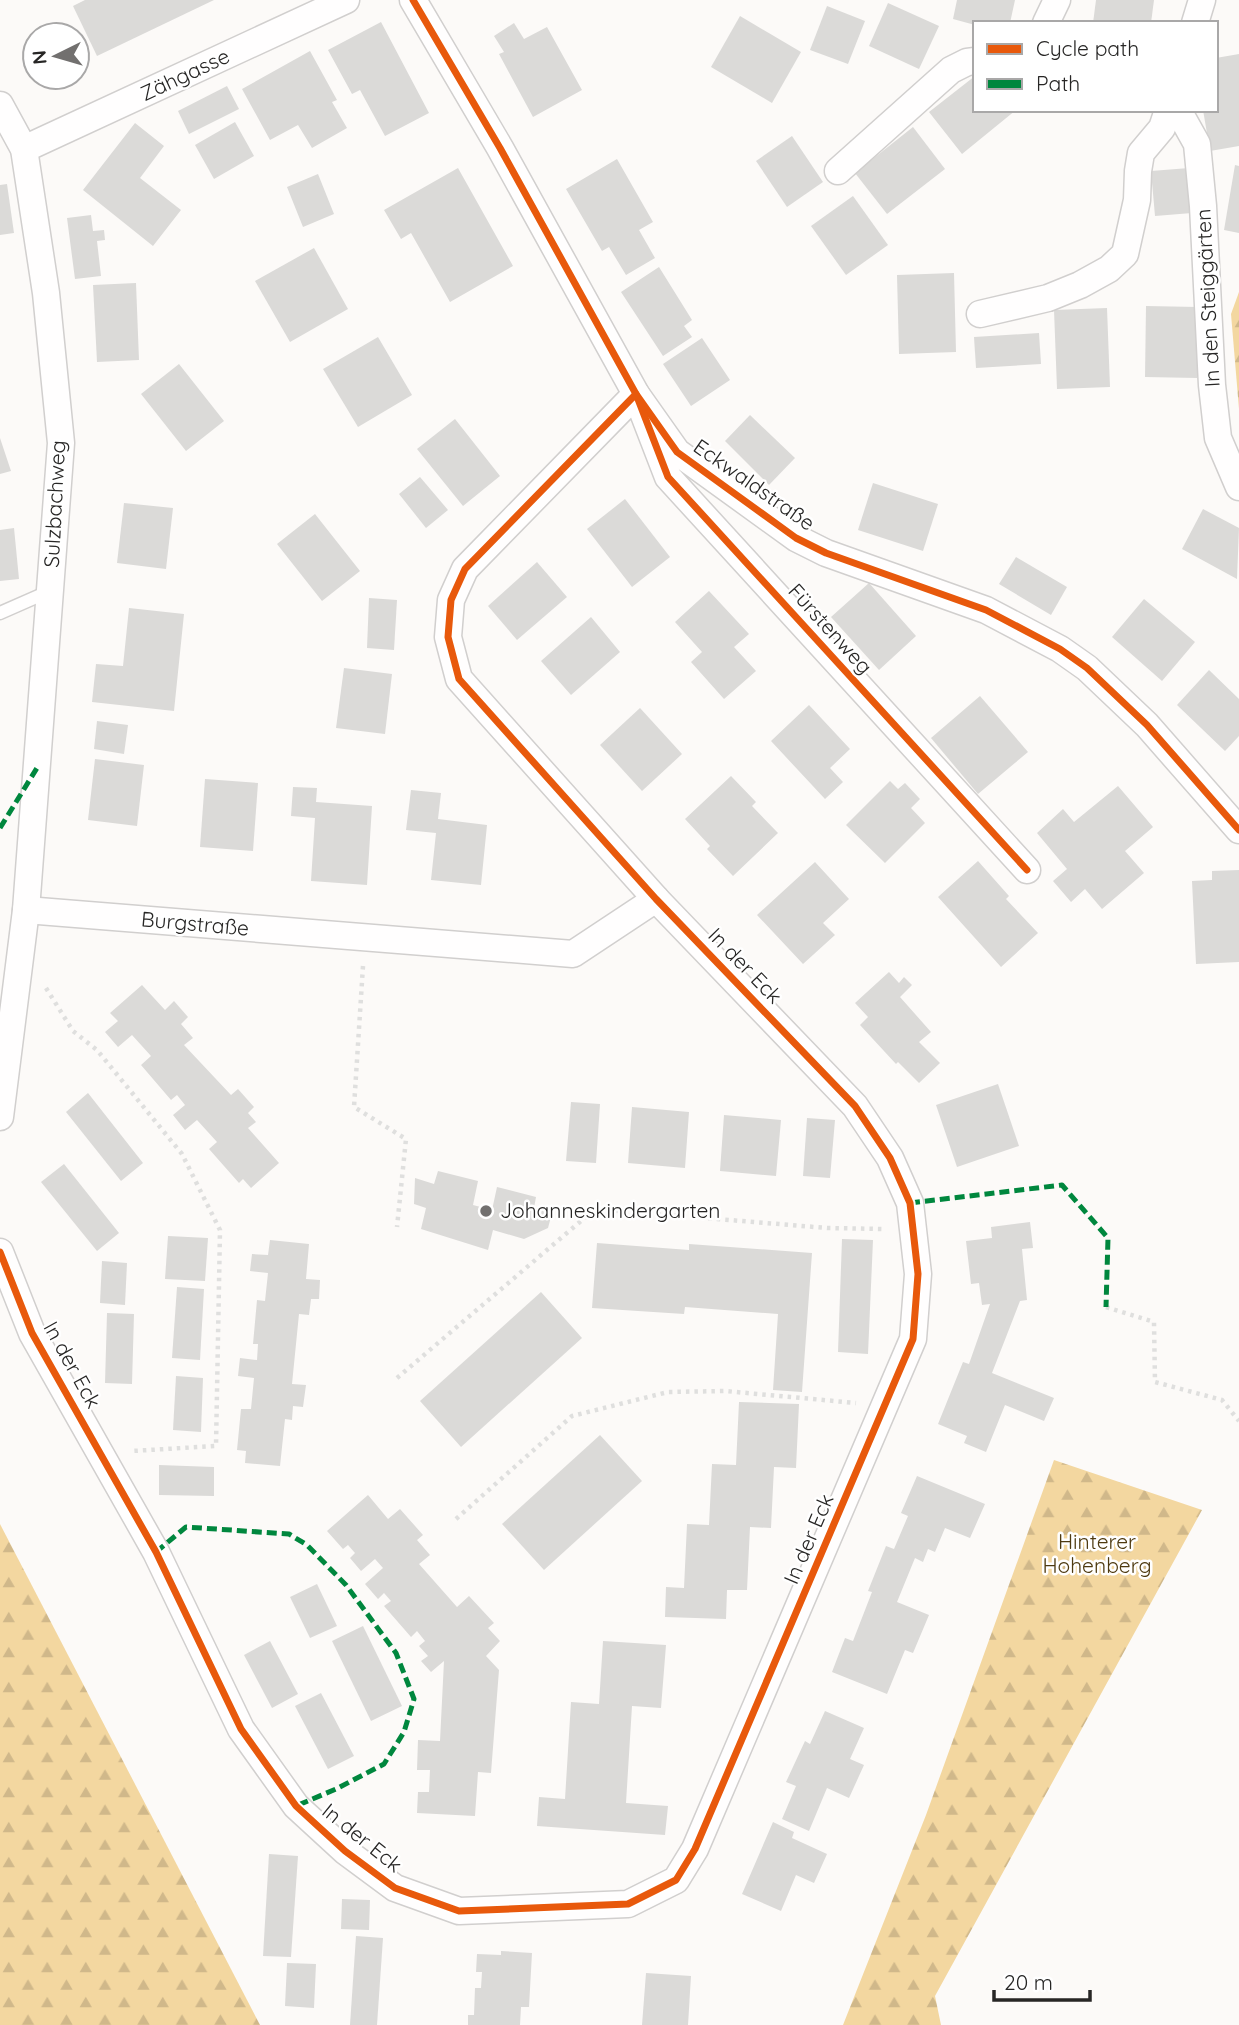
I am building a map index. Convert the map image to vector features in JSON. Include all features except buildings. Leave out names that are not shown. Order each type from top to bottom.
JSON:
[{"type":"street","name":"Zähgasse","points":[[24,149],[346,0]]},
{"type":"street","name":"Eckwaldstraße","points":[[413,0],[500,148],[636,394],[677,452],[796,538],[826,553],[986,610],[1060,649],[1087,668],[1147,725],[1239,830]]},
{"type":"street","points":[[1047,21],[1058,0]]},
{"type":"street","points":[[1196,21],[1202,0]]},
{"type":"street","points":[[838,171],[951,70],[973,61]]},
{"type":"street","name":"Sulzbachweg","points":[[0,105],[24,149],[46,293],[61,443],[26,910]]},
{"type":"street","points":[[980,314],[1048,299],[1080,285],[1109,268],[1125,254],[1137,200],[1141,153],[1162,128],[1167,112]]},
{"type":"street","name":"In den Steiggärten","points":[[1179,112],[1197,144],[1203,206],[1212,385],[1218,438],[1239,487]]},
{"type":"street","name":"Fürstenweg","points":[[636,394],[668,477],[1027,870]]},
{"type":"street","name":"In der Eck","points":[[0,1252],[32,1333],[156,1552],[241,1729],[296,1806],[345,1851],[395,1888],[459,1911],[628,1904],[676,1880],[695,1849],[913,1339],[918,1274],[910,1203],[890,1158],[855,1106],[656,899],[459,679],[448,637],[451,600],[465,569],[636,394]]},
{"type":"street","name":"Burgstraße","points":[[26,910],[573,954],[656,899]]},
{"type":"street","points":[[0,1117],[26,910]]},
{"type":"lane","points":[[0,613],[50,591]]},
{"type":"path","points":[[365,937],[354,1107],[406,1139],[397,1227]]},
{"type":"path","points":[[21,949],[73,1031],[97,1050],[182,1154],[220,1230],[216,1446],[100,1452]]},
{"type":"path","points":[[397,1378],[595,1209],[827,1228],[912,1230]]},
{"type":"path","points":[[1106,1307],[1154,1322],[1155,1382],[1222,1400],[1239,1421]]},
{"type":"path","points":[[456,1519],[572,1416],[668,1392],[725,1391],[885,1406]]},
{"type":"green space","points":[[1239,292],[1239,409],[1231,314]]},
{"type":"green space","name":"Hinterer Hohenberg","points":[[1054,1460],[1202,1510],[935,1996],[941,2025],[843,2025],[926,1815]]},
{"type":"green space","points":[[0,1524],[260,2025],[0,2025]]},
{"type":"marked path","points":[[0,828],[37,768]]},
{"type":"marked path","points":[[910,1203],[1062,1185],[1108,1238],[1106,1307]]},
{"type":"marked path","points":[[156,1552],[186,1527],[289,1534],[307,1545],[346,1585],[396,1653],[414,1699],[404,1732],[384,1764],[296,1806]]},
{"type":"cycle path","points":[[413,0],[500,148],[636,394],[677,452],[796,538],[826,553],[986,610],[1060,649],[1087,668],[1147,725],[1239,830]]},
{"type":"cycle path","points":[[0,1252],[32,1333],[156,1552],[241,1729],[296,1806],[345,1851],[395,1888],[459,1911],[628,1904],[676,1880],[695,1849],[913,1339],[918,1274],[910,1203],[890,1158],[855,1106],[656,899],[459,679],[448,637],[451,600],[465,569],[636,394],[668,477],[1027,870]]},
{"type":"place","name":"Johanneskindergarten","points":[[486,1211]]}]
